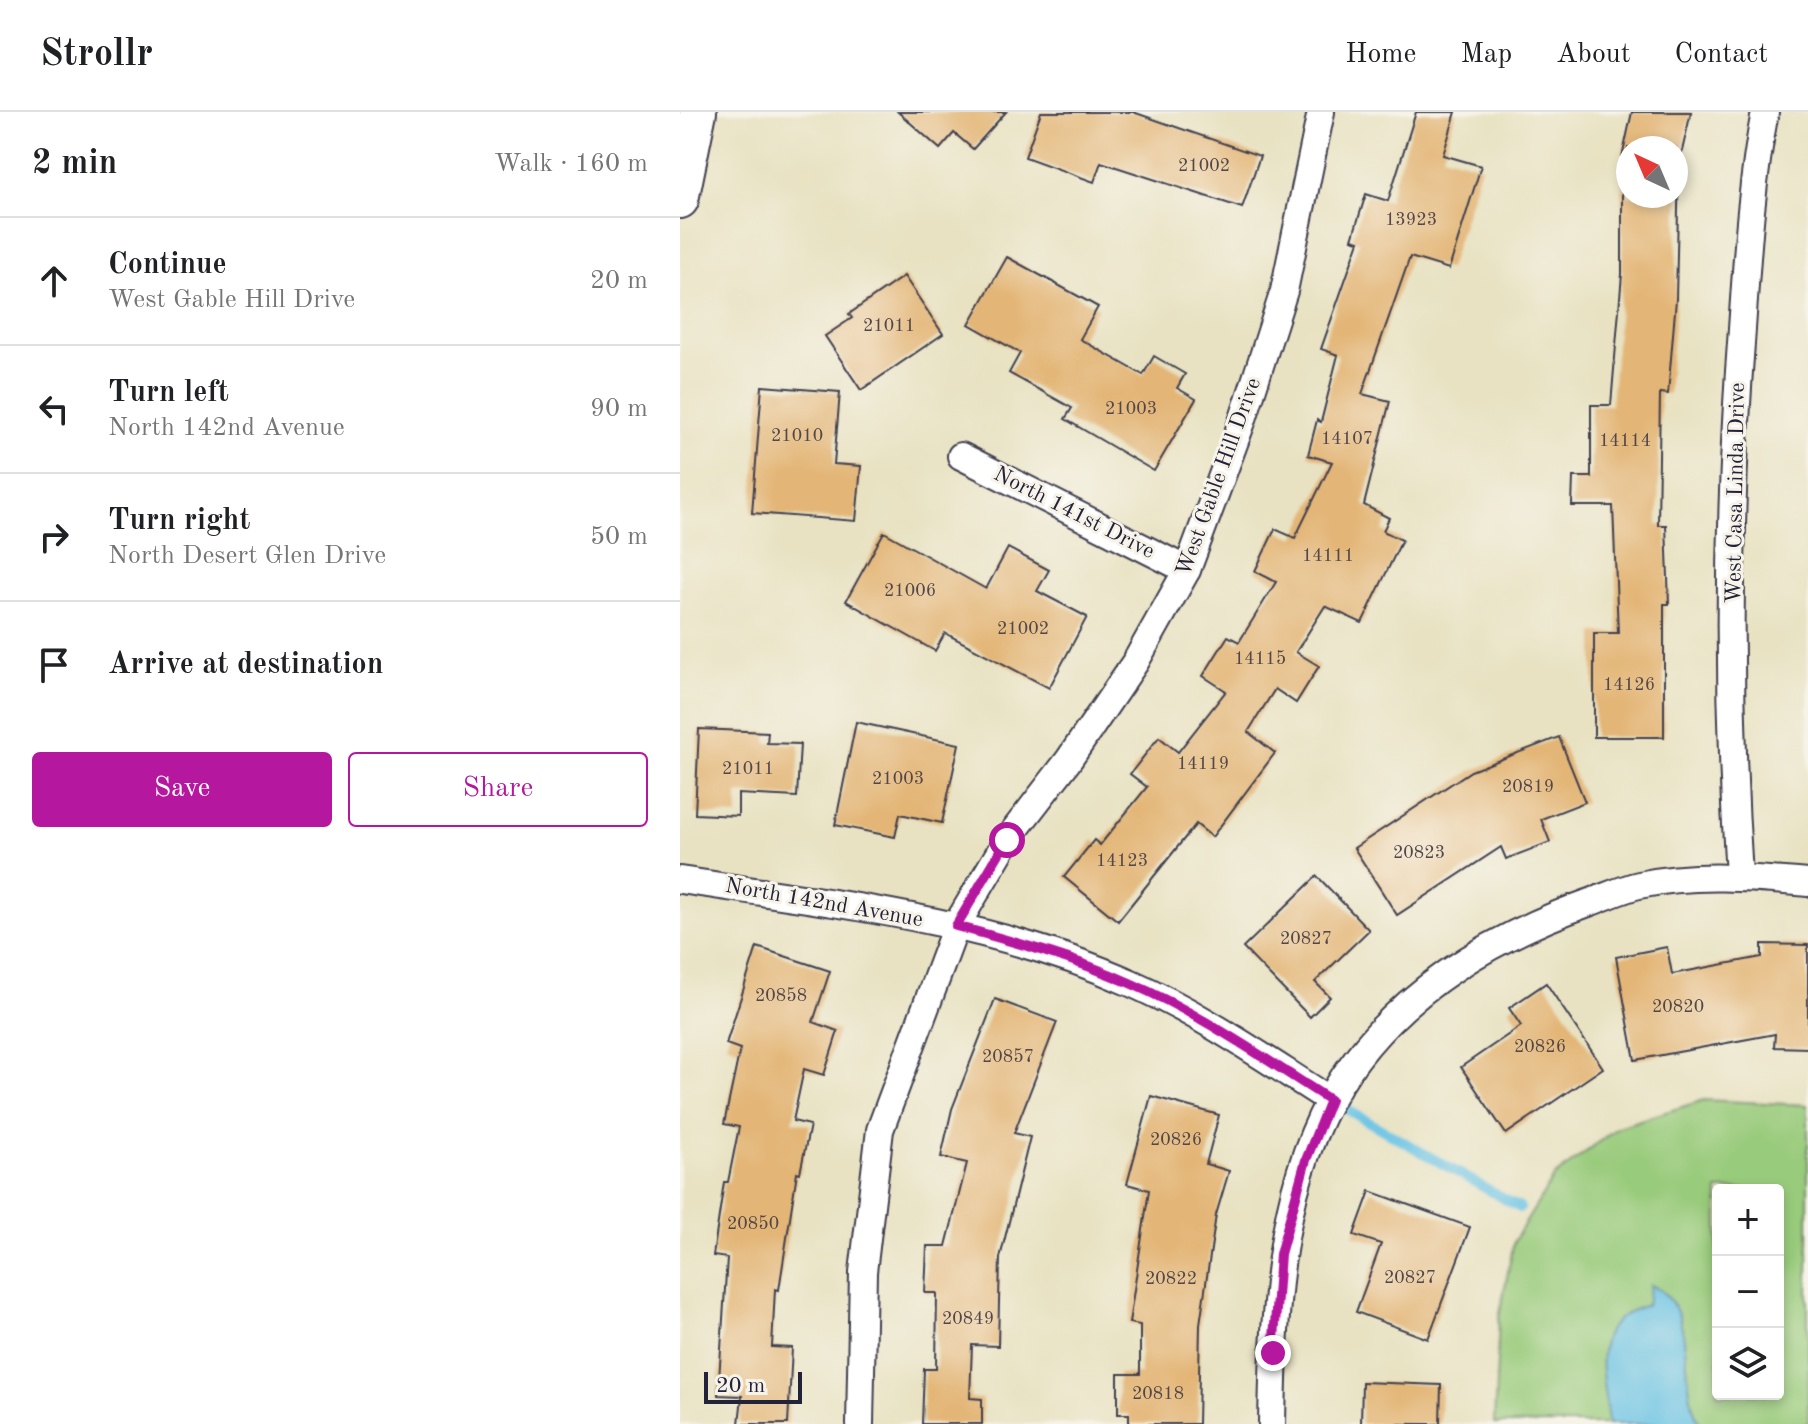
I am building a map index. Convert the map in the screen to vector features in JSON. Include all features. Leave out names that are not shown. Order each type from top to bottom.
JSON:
[{"type":"street","points":[[680,200],[698,112]]},
{"type":"street","name":"West Gable Hill Drive","points":[[860,1424],[863,1272],[880,1130],[956,926],[1007,840],[1068,761],[1136,661],[1187,570],[1242,422],[1284,291],[1321,112]]},
{"type":"street","name":"West Casa Linda Drive","points":[[1739,876],[1732,582],[1734,432],[1753,172],[1765,112]]},
{"type":"street","name":"North 141st Drive","points":[[961,456],[1187,570]]},
{"type":"street","points":[[1272,1424],[1280,1254],[1306,1160],[1330,1100],[1405,1004],[1462,963],[1531,923],[1640,885],[1739,876],[1808,883]]},
{"type":"street","name":"North 142nd Avenue","points":[[680,880],[865,908],[956,926],[1041,949],[1130,983],[1197,1016],[1330,1100]]},
{"type":"green space","points":[[1704,1100],[1808,1105],[1808,1424],[1494,1424],[1499,1318],[1514,1241],[1554,1177],[1618,1127]]},
{"type":"water","points":[[1651,1285],[1666,1295],[1676,1310],[1682,1328],[1693,1408],[1700,1424],[1608,1424],[1602,1369],[1605,1337],[1613,1324],[1627,1313],[1647,1305]]},
{"type":"building","points":[[898,112],[1006,112],[973,149],[954,133],[940,149]]},
{"type":"building","points":[[1041,112],[1133,112],[1260,156],[1242,208],[1101,162],[1094,182],[1025,157]]},
{"type":"building","points":[[1416,112],[1456,112],[1443,155],[1481,166],[1449,269],[1410,257],[1362,394],[1390,401],[1364,505],[1389,518],[1383,531],[1402,540],[1362,623],[1325,606],[1296,652],[1319,666],[1296,703],[1275,689],[1248,732],[1275,753],[1212,837],[1196,824],[1118,921],[1064,877],[1094,840],[1100,845],[1147,787],[1130,774],[1159,737],[1178,752],[1226,691],[1203,676],[1228,636],[1239,642],[1276,582],[1255,571],[1275,529],[1295,538],[1332,462],[1308,455],[1317,420],[1321,422],[1338,355],[1321,349],[1359,241],[1352,239],[1366,194],[1388,201]]},
{"type":"building","points":[[1632,112],[1691,112],[1685,136],[1627,136]]},
{"type":"building","points":[[1622,208],[1678,208],[1676,299],[1668,394],[1660,393],[1658,525],[1666,525],[1669,604],[1664,604],[1664,737],[1594,737],[1594,633],[1618,633],[1613,506],[1572,506],[1573,477],[1591,477],[1591,405],[1611,405],[1622,274]]},
{"type":"building","points":[[1007,257],[1098,307],[1080,339],[1143,375],[1154,356],[1185,374],[1177,388],[1196,399],[1154,471],[1065,419],[1072,408],[1009,373],[1020,353],[969,324]]},
{"type":"building","points":[[904,276],[943,334],[861,390],[825,336],[852,318],[849,314]]},
{"type":"building","points":[[762,386],[840,392],[834,464],[861,466],[856,521],[752,513]]},
{"type":"building","points":[[884,532],[986,589],[1008,548],[1049,570],[1037,591],[1087,617],[1049,688],[945,633],[935,651],[846,601]]},
{"type":"building","points":[[856,722],[959,744],[942,823],[900,814],[895,837],[835,825]]},
{"type":"building","points":[[699,729],[768,732],[767,743],[800,744],[797,797],[738,794],[738,816],[695,814]]},
{"type":"building","points":[[1559,737],[1585,802],[1541,819],[1550,842],[1506,859],[1501,847],[1397,915],[1354,848],[1471,771]]},
{"type":"building","points":[[1317,876],[1369,930],[1315,982],[1330,997],[1310,1017],[1243,948]]},
{"type":"building","points":[[1762,944],[1808,945],[1808,1048],[1774,1047],[1775,1034],[1635,1060],[1616,957],[1667,947],[1672,974],[1762,957]]},
{"type":"building","points":[[757,947],[830,971],[813,1022],[838,1031],[824,1075],[804,1069],[793,1121],[810,1125],[800,1173],[797,1172],[779,1290],[775,1289],[772,1347],[792,1348],[788,1424],[739,1424],[742,1396],[718,1395],[727,1258],[713,1256],[724,1182],[728,1182],[739,1127],[724,1124],[740,1049],[726,1044]]},
{"type":"building","points":[[1546,983],[1603,1068],[1506,1134],[1461,1067],[1521,1026],[1509,1008]]},
{"type":"building","points":[[995,999],[1057,1022],[1014,1133],[1030,1137],[1000,1258],[998,1346],[972,1345],[970,1398],[982,1399],[982,1424],[922,1424],[924,1369],[936,1369],[937,1293],[925,1293],[927,1246],[946,1246],[967,1163],[941,1157],[952,1109]]},
{"type":"building","points":[[1151,1096],[1219,1115],[1206,1164],[1229,1171],[1216,1215],[1200,1324],[1198,1424],[1129,1424],[1129,1414],[1118,1414],[1118,1374],[1140,1374],[1140,1325],[1129,1323],[1149,1190],[1127,1184]]},
{"type":"building","points":[[1370,1191],[1470,1227],[1428,1339],[1356,1312],[1381,1244],[1354,1235]]},
{"type":"building","points":[[1362,1382],[1441,1385],[1440,1424],[1361,1424]]},
{"type":"waterway","points":[[1332,1101],[1520,1208]]},
{"type":"route","points":[[1007,840],[956,926],[1041,949],[1130,983],[1197,1016],[1330,1100],[1306,1160],[1280,1254],[1273,1353]]}]
